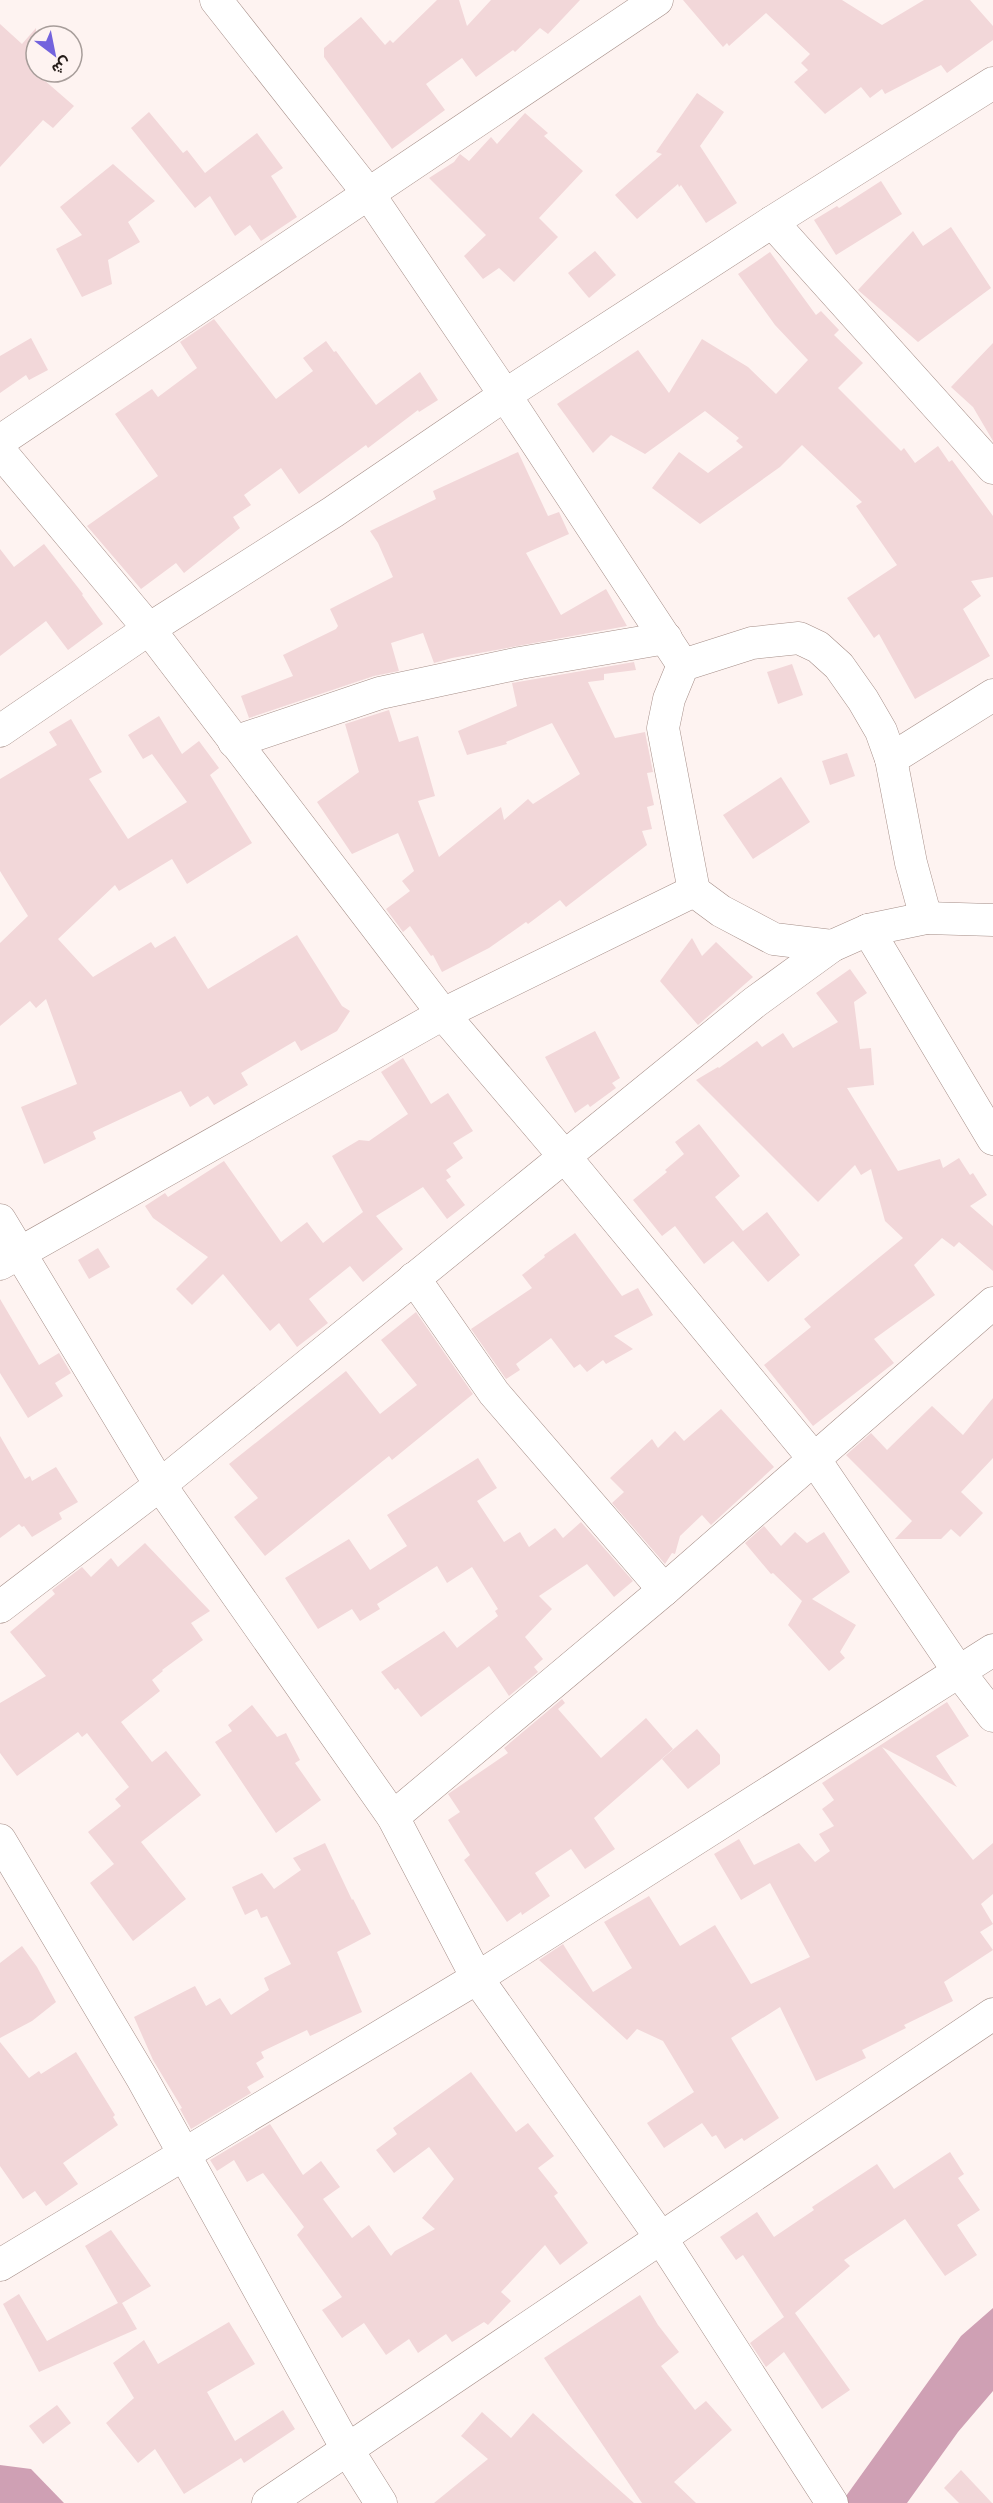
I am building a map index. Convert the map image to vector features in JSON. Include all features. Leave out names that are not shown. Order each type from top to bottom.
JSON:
[{"type":"street","points":[[216,0],[368,193],[505,395],[683,665]]},
{"type":"street","points":[[0,441],[652,1]]},
{"type":"street","points":[[0,731],[149,629],[333,512],[505,395],[772,222],[993,83]]},
{"type":"street","points":[[772,222],[993,468]]},
{"type":"street","points":[[0,451],[149,629],[443,1014],[565,1157],[815,1460],[959,1672],[993,1716]]},
{"type":"street","points":[[234,742],[380,693],[520,663],[666,638]]},
{"type":"street","points":[[832,945],[774,939],[721,911],[694,891],[663,729],[669,699],[683,665],[752,643],[799,638],[818,647],[838,666],[863,699],[881,731],[891,759],[911,863],[926,918]]},
{"type":"street","points":[[891,759],[993,695]]},
{"type":"street","points":[[10,1258],[443,1014],[694,891]]},
{"type":"street","points":[[0,1607],[159,1485],[755,1002],[832,945],[868,930],[926,918],[993,920]]},
{"type":"street","points":[[868,930],[993,1139]]},
{"type":"street","points":[[0,1220],[10,1258],[159,1485],[393,1817],[477,1978],[661,2238],[832,2503]]},
{"type":"street","points":[[414,1278],[494,1394],[664,1590]]},
{"type":"street","points":[[393,1817],[664,1590],[993,1303]]},
{"type":"street","points":[[0,2265],[477,1978],[993,1650]]},
{"type":"street","points":[[0,1839],[142,2078],[348,2449],[381,2503]]},
{"type":"street","points":[[268,2503],[993,2014]]},
{"type":"shaded area","points":[[993,2308],[993,2391],[958,2432],[907,2503],[841,2503],[961,2336]]},
{"type":"shaded area","points":[[0,2465],[31,2469],[64,2503],[0,2503]]},
{"type":"building","points":[[437,0],[459,0],[467,26],[491,0],[580,0],[548,34],[540,28],[515,52],[513,50],[476,77],[462,58],[426,84],[445,110],[392,149],[324,57],[324,48],[361,17],[385,45],[390,40],[393,43]]},
{"type":"building","points":[[683,0],[842,0],[882,25],[924,0],[970,0],[993,26],[993,40],[947,73],[941,65],[885,94],[882,89],[870,98],[861,87],[825,114],[794,82],[808,70],[801,63],[810,54],[766,13],[729,46],[727,43],[723,47]]},
{"type":"building","points":[[0,24],[22,44],[24,42],[24,84],[49,84],[74,106],[53,128],[43,120],[0,167]]},
{"type":"building","points":[[697,93],[724,112],[700,146],[737,203],[706,223],[681,185],[679,187],[678,184],[637,219],[615,195],[662,154],[656,152]]},
{"type":"building","points":[[149,112],[183,153],[187,150],[205,173],[257,133],[283,168],[271,176],[297,217],[261,241],[250,225],[235,236],[210,196],[195,208],[131,128]]},
{"type":"building","points":[[525,113],[548,133],[544,136],[583,171],[539,218],[558,237],[514,282],[499,268],[483,279],[464,256],[486,235],[429,178],[454,162],[460,154],[469,161],[491,137],[497,144]]},
{"type":"building","points":[[113,164],[155,201],[128,222],[140,242],[108,260],[112,284],[82,297],[56,249],[82,235],[60,207]]},
{"type":"building","points":[[881,181],[902,214],[836,255],[814,220],[837,206],[839,208]]},
{"type":"building","points":[[951,227],[991,288],[918,342],[858,290],[913,231],[923,246]]},
{"type":"building","points":[[595,251],[616,275],[589,298],[568,273]]},
{"type":"building","points":[[770,252],[816,315],[821,311],[839,330],[834,335],[863,363],[838,388],[901,451],[904,448],[915,463],[938,446],[949,462],[952,460],[993,516],[993,577],[971,581],[981,596],[963,609],[990,656],[915,699],[879,634],[874,638],[847,598],[897,565],[856,506],[862,502],[802,445],[780,467],[700,524],[652,488],[679,452],[708,473],[743,447],[736,441],[739,438],[705,411],[645,454],[611,435],[593,453],[557,404],[638,350],[669,393],[702,339],[748,367],[776,394],[808,360],[775,325],[738,274]]},
{"type":"building","points":[[214,319],[276,399],[313,371],[303,358],[326,341],[376,405],[420,372],[438,400],[419,412],[418,410],[368,448],[366,445],[299,494],[281,468],[244,495],[251,505],[233,517],[240,528],[184,573],[176,563],[141,589],[87,526],[158,476],[115,414],[152,389],[158,397],[197,368],[180,342]]},
{"type":"building","points":[[31,338],[48,370],[29,380],[26,375],[0,393],[0,356]]},
{"type":"building","points":[[993,343],[993,441],[973,407],[951,387]]},
{"type":"building","points":[[518,452],[548,516],[559,512],[569,534],[526,553],[561,615],[606,589],[627,626],[434,663],[423,633],[391,643],[399,671],[374,676],[249,718],[241,696],[293,676],[283,655],[336,629],[338,626],[330,609],[393,577],[370,531],[436,499],[433,491]]},
{"type":"building","points":[[44,544],[103,624],[68,650],[46,621],[0,656],[0,549],[14,567]]},
{"type":"building","points":[[634,662],[636,670],[604,674],[604,680],[588,682],[615,738],[645,732],[653,772],[647,773],[654,805],[647,807],[652,829],[642,831],[647,845],[566,907],[560,900],[528,924],[526,922],[489,948],[442,972],[433,955],[431,956],[410,926],[403,932],[386,909],[410,891],[402,881],[414,871],[398,833],[352,854],[317,802],[359,772],[345,724],[389,710],[399,742],[418,736],[435,796],[418,801],[439,857],[501,807],[504,820],[528,799],[533,804],[580,774],[552,723],[506,742],[507,744],[467,755],[458,731],[517,706],[512,683]]},
{"type":"building","points":[[792,664],[803,695],[778,704],[767,672]]},
{"type":"building","points":[[159,716],[182,754],[199,741],[219,768],[210,775],[252,843],[187,884],[172,859],[119,891],[115,885],[58,939],[93,977],[151,942],[155,948],[175,936],[208,989],[297,935],[342,1006],[350,1011],[337,1031],[301,1051],[295,1041],[241,1073],[248,1085],[214,1105],[208,1096],[190,1107],[181,1091],[93,1132],[96,1139],[44,1164],[21,1107],[77,1084],[46,999],[36,1008],[30,1001],[0,1026],[0,943],[28,916],[0,871],[0,779],[57,745],[49,732],[71,719],[102,772],[89,779],[128,839],[187,802],[152,754],[143,759],[128,735]]},
{"type":"building","points":[[847,753],[855,776],[830,785],[822,761]]},
{"type":"building","points":[[781,777],[810,822],[753,859],[723,815]]},
{"type":"building","points":[[692,938],[702,956],[716,942],[753,977],[698,1025],[660,981]]},
{"type":"building","points":[[850,969],[867,993],[854,1002],[860,1049],[871,1048],[874,1085],[847,1088],[898,1171],[940,1159],[943,1168],[959,1158],[970,1175],[973,1173],[987,1195],[970,1206],[993,1226],[993,1271],[959,1242],[954,1247],[942,1238],[914,1265],[935,1295],[874,1339],[894,1363],[813,1426],[764,1365],[811,1327],[804,1319],[903,1238],[885,1221],[871,1169],[861,1175],[855,1165],[818,1202],[696,1080],[719,1068],[757,1041],[762,1047],[783,1033],[793,1048],[838,1022],[816,993]]},
{"type":"building","points":[[595,1031],[620,1078],[612,1083],[616,1088],[590,1107],[588,1104],[575,1113],[545,1057]]},
{"type":"building","points":[[403,1058],[431,1104],[448,1093],[473,1131],[453,1143],[463,1158],[446,1170],[451,1177],[446,1180],[465,1205],[447,1219],[423,1187],[376,1216],[403,1249],[363,1282],[350,1266],[309,1299],[328,1323],[297,1347],[279,1323],[270,1331],[223,1274],[192,1305],[176,1289],[208,1257],[153,1218],[145,1206],[165,1193],[168,1197],[224,1161],[281,1242],[307,1222],[323,1243],[363,1212],[332,1156],[359,1140],[369,1141],[408,1114],[381,1072]]},
{"type":"building","points":[[699,1124],[740,1176],[715,1197],[743,1231],[767,1212],[800,1255],[768,1282],[733,1241],[704,1264],[675,1226],[662,1236],[633,1200],[667,1172],[665,1170],[684,1154],[675,1142]]},
{"type":"building","points":[[575,1233],[622,1296],[638,1288],[653,1315],[614,1336],[633,1349],[606,1364],[603,1360],[587,1372],[580,1364],[574,1368],[551,1338],[516,1364],[520,1370],[506,1379],[471,1329],[532,1288],[522,1275],[545,1257],[544,1255]]},
{"type":"building","points":[[98,1248],[110,1267],[89,1279],[78,1260]]},
{"type":"building","points":[[0,1299],[39,1365],[59,1353],[71,1373],[55,1383],[63,1396],[28,1418],[0,1373]]},
{"type":"building","points":[[416,1312],[473,1394],[392,1460],[389,1456],[265,1556],[234,1517],[258,1498],[229,1464],[346,1371],[380,1414],[417,1385],[381,1340]]},
{"type":"building","points":[[993,1398],[993,1458],[961,1492],[983,1513],[960,1537],[951,1529],[941,1539],[895,1539],[912,1521],[846,1455],[871,1433],[887,1450],[932,1406],[963,1435]]},
{"type":"building","points":[[721,1409],[774,1467],[711,1525],[702,1515],[680,1536],[675,1554],[672,1553],[665,1564],[612,1503],[624,1492],[610,1478],[652,1439],[658,1448],[675,1431],[684,1441]]},
{"type":"building","points":[[0,1436],[25,1479],[30,1476],[32,1481],[56,1467],[78,1502],[59,1513],[62,1519],[32,1537],[24,1526],[19,1524],[0,1538]]},
{"type":"building","points":[[478,1458],[497,1488],[477,1501],[504,1542],[520,1532],[529,1547],[555,1528],[563,1538],[581,1522],[633,1581],[614,1597],[587,1564],[539,1596],[552,1609],[525,1637],[543,1659],[534,1667],[538,1672],[509,1696],[489,1666],[421,1717],[398,1688],[395,1690],[381,1672],[444,1631],[457,1648],[498,1616],[495,1611],[498,1609],[472,1567],[447,1583],[437,1566],[377,1604],[380,1609],[360,1621],[352,1609],[318,1629],[285,1578],[349,1539],[370,1570],[407,1546],[387,1515]]},
{"type":"building","points":[[764,1526],[781,1546],[795,1532],[807,1543],[824,1532],[850,1572],[812,1599],[856,1625],[840,1652],[845,1658],[829,1671],[788,1625],[802,1601],[773,1573],[771,1574],[745,1543]]},
{"type":"building","points":[[145,1543],[210,1611],[191,1623],[203,1640],[152,1680],[160,1691],[121,1722],[152,1762],[166,1751],[201,1795],[141,1842],[186,1899],[133,1941],[90,1883],[114,1864],[88,1832],[121,1806],[115,1799],[129,1787],[87,1733],[82,1737],[78,1732],[17,1776],[0,1753],[0,1703],[46,1676],[10,1632],[55,1594],[52,1590],[82,1567],[91,1577],[111,1558],[118,1567]]},
{"type":"building","points":[[562,1699],[565,1703],[558,1709],[601,1758],[646,1718],[673,1749],[594,1818],[615,1849],[585,1869],[571,1849],[535,1873],[550,1896],[507,1922],[464,1860],[470,1855],[448,1820],[460,1812],[448,1794],[508,1753],[504,1748]]},
{"type":"building","points":[[947,1702],[969,1736],[936,1756],[957,1787],[882,1747],[973,1860],[993,1843],[993,1894],[981,1904],[993,1924],[980,1932],[993,1950],[944,1982],[953,2001],[904,2025],[906,2028],[862,2050],[866,2058],[816,2081],[780,2007],[731,2038],[779,2118],[744,2141],[742,2138],[725,2149],[716,2135],[712,2137],[702,2123],[664,2148],[647,2123],[694,2092],[663,2041],[637,2029],[627,2040],[539,1960],[563,1944],[593,1992],[632,1968],[604,1922],[649,1896],[680,1946],[715,1925],[751,1984],[810,1957],[770,1883],[741,1900],[714,1854],[739,1839],[754,1865],[799,1843],[815,1862],[830,1851],[819,1834],[834,1826],[822,1809],[834,1800],[822,1783]]},
{"type":"building","points":[[252,1705],[277,1737],[286,1733],[300,1760],[295,1763],[321,1800],[276,1833],[215,1742],[232,1731],[228,1725]]},
{"type":"building","points":[[697,1729],[720,1755],[720,1764],[688,1789],[662,1759]]},
{"type":"building","points":[[325,1843],[371,1934],[337,1952],[362,2012],[310,2036],[307,2030],[261,2052],[264,2058],[256,2063],[264,2077],[247,2087],[251,2093],[191,2129],[180,2109],[182,2108],[153,2060],[134,2017],[195,1986],[206,2006],[220,1998],[231,2015],[269,1990],[264,1978],[291,1964],[267,1916],[261,1918],[257,1909],[245,1915],[232,1887],[262,1873],[274,1889],[301,1870],[293,1858]]},
{"type":"building","points":[[22,1946],[37,1967],[56,2002],[32,2021],[0,2038],[0,1963]]},
{"type":"building","points":[[0,2042],[29,2078],[39,2071],[41,2074],[76,2052],[115,2115],[113,2117],[118,2125],[63,2163],[78,2184],[46,2206],[35,2191],[23,2199],[0,2166]]},
{"type":"building","points":[[471,2072],[516,2132],[528,2123],[554,2156],[538,2168],[558,2193],[554,2196],[588,2243],[560,2265],[545,2245],[501,2292],[511,2301],[488,2325],[484,2322],[452,2342],[446,2334],[418,2353],[409,2339],[386,2355],[364,2323],[342,2338],[322,2310],[342,2297],[297,2235],[304,2227],[263,2173],[247,2182],[234,2160],[217,2171],[210,2160],[270,2124],[303,2175],[321,2161],[340,2187],[323,2199],[352,2238],[369,2225],[391,2256],[395,2251],[435,2229],[422,2218],[454,2179],[429,2147],[394,2173],[376,2150],[397,2134],[393,2128]]},
{"type":"building","points":[[950,2152],[964,2174],[958,2178],[980,2210],[957,2225],[977,2255],[945,2276],[905,2219],[844,2260],[850,2266],[795,2313],[850,2390],[822,2409],[784,2352],[766,2367],[750,2343],[784,2317],[743,2255],[736,2260],[720,2237],[757,2212],[774,2237],[814,2210],[812,2207],[877,2164],[894,2189]]},
{"type":"building","points":[[111,2230],[151,2286],[122,2303],[137,2329],[39,2372],[3,2304],[19,2294],[47,2341],[118,2303],[85,2246]]},
{"type":"building","points":[[640,2295],[658,2325],[679,2352],[661,2366],[695,2410],[706,2401],[732,2430],[674,2482],[696,2503],[642,2503],[544,2358]]},
{"type":"building","points":[[229,2322],[255,2364],[207,2392],[235,2441],[283,2410],[295,2429],[244,2463],[241,2458],[184,2494],[155,2449],[138,2463],[106,2423],[134,2398],[113,2363],[144,2340],[158,2364]]},
{"type":"building","points":[[57,2405],[71,2423],[43,2444],[29,2426]]},
{"type":"building","points":[[482,2412],[511,2438],[533,2413],[634,2503],[434,2503],[488,2459],[461,2436]]},
{"type":"building","points":[[961,2470],[992,2503],[959,2503],[944,2488]]}]
